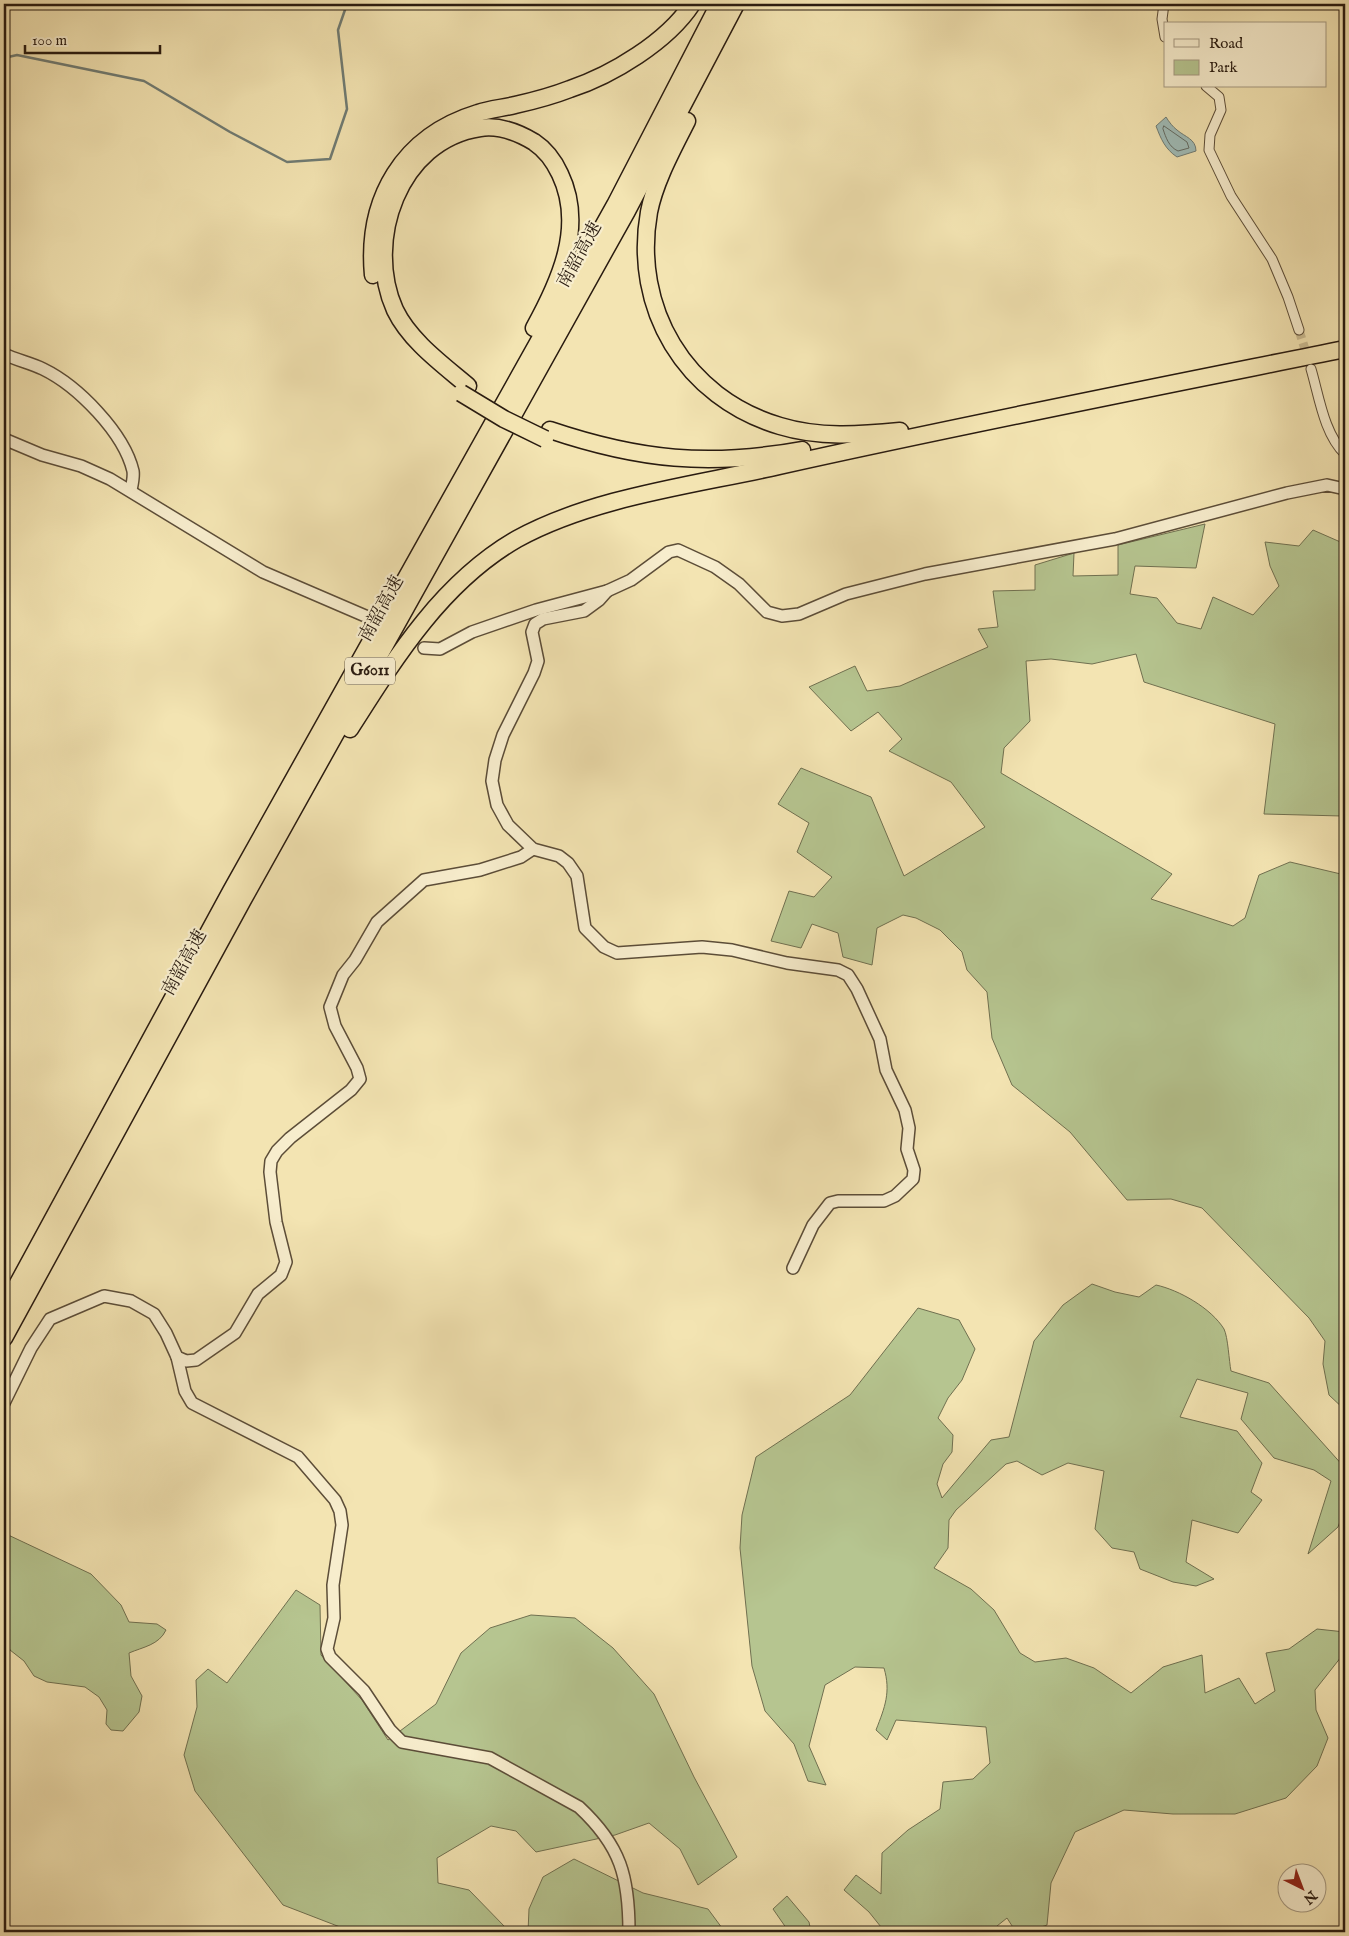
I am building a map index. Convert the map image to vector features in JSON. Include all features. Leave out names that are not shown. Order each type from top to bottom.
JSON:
[{"type":"highway","points":[[692,4],[651,46],[609,73],[570,89],[518,104],[478,112],[446,126],[422,141],[402,163],[384,191],[374,222],[371,252],[374,283],[384,310],[402,340],[429,367],[464,389],[510,411],[548,434],[599,456],[628,462],[685,469],[727,470],[788,464]]},
{"type":"highway","name":"南韶高速","points":[[4,1309],[231,891],[615,205],[719,4]]},
{"type":"highway","name":"南韶高速","points":[[4,1338],[244,898],[628,211],[736,4]]},
{"type":"highway","points":[[748,4],[668,160],[650,210],[645,245],[648,284],[658,319],[674,346],[712,392],[758,418],[780,426],[813,433],[871,434],[920,429]]},
{"type":"highway","points":[[405,581],[439,506],[543,312],[561,270],[570,238],[571,208],[565,184],[556,164],[541,147],[524,136],[504,129],[481,128],[457,134],[434,147],[412,169],[394,198],[385,227],[382,258],[386,288],[396,312],[413,336],[464,389]]},
{"type":"highway","points":[[548,434],[626,453],[702,460],[786,453],[920,429],[1345,339]]},
{"type":"highway","points":[[244,898],[406,644],[430,614],[468,574],[516,540],[547,525],[631,498],[1345,349]]},
{"type":"street","points":[[1164,4],[1162,19],[1164,31]]},
{"type":"street","points":[[1208,88],[1219,97],[1221,110],[1210,135],[1208,150],[1231,196],[1272,259],[1299,330]]},
{"type":"street","points":[[4,354],[44,370],[83,399],[102,417],[118,437],[128,457],[134,474],[131,490]]},
{"type":"street","points":[[1311,369],[1330,433],[1337,446],[1345,454]]},
{"type":"street","points":[[4,439],[42,455],[81,466],[131,490],[164,513],[263,572],[370,618]]},
{"type":"street","points":[[424,648],[440,649],[472,632],[536,610],[607,591],[631,580],[670,552],[678,550],[715,567],[739,584],[767,612],[782,616],[799,614],[846,594],[925,574],[1115,538],[1287,493],[1327,485],[1345,489]]},
{"type":"street","points":[[607,591],[600,600],[584,611],[543,619],[535,624],[532,632],[538,661],[534,674],[503,735],[495,760],[492,781],[497,805],[508,825],[533,848],[559,856],[568,863],[577,876],[585,928],[604,947],[617,953],[702,947],[732,950],[787,963],[838,970],[848,975],[857,989],[880,1039],[886,1070],[905,1110],[909,1128],[907,1149],[914,1170],[913,1179],[895,1196],[884,1201],[838,1201],[830,1203],[813,1224],[793,1268]]},
{"type":"street","points":[[177,1357],[186,1361],[196,1360],[235,1333],[258,1294],[281,1275],[286,1262],[276,1222],[270,1172],[271,1161],[277,1151],[290,1138],[351,1090],[360,1079],[357,1068],[335,1026],[330,1007],[343,975],[355,960],[370,932],[387,913],[424,880],[459,876],[480,870],[521,857],[533,848]]},
{"type":"street","points":[[4,1403],[36,1341],[50,1319],[104,1296],[130,1301],[154,1314],[166,1333],[177,1357],[185,1391],[192,1403],[298,1457],[335,1500],[340,1511],[342,1524],[333,1585],[334,1618],[327,1649],[330,1657],[364,1691],[390,1730],[402,1742],[490,1758],[579,1808],[591,1818],[615,1852],[627,1883],[629,1932]]},
{"type":"green space","points":[[1205,524],[1196,568],[1135,566],[1130,594],[1157,598],[1177,623],[1201,629],[1213,597],[1253,615],[1279,586],[1270,566],[1265,542],[1299,546],[1313,530],[1345,544],[1345,778],[1341,780],[1342,816],[1264,814],[1275,724],[1144,682],[1136,654],[1092,664],[1051,659],[1026,661],[1030,721],[1004,748],[1001,773],[1172,874],[1151,899],[1233,926],[1245,918],[1259,875],[1290,862],[1345,875],[1345,1410],[1329,1395],[1323,1364],[1325,1341],[1309,1318],[1202,1208],[1171,1199],[1127,1200],[1070,1132],[1012,1085],[992,1038],[987,992],[967,970],[962,952],[940,930],[916,918],[903,915],[877,928],[872,965],[843,957],[838,933],[812,924],[801,948],[771,941],[789,891],[814,897],[832,877],[797,852],[809,823],[778,804],[801,768],[871,797],[904,876],[985,827],[951,782],[889,751],[902,739],[878,712],[851,731],[809,687],[855,666],[867,691],[900,686],[988,647],[978,629],[998,627],[993,591],[1035,590],[1035,565],[1074,553],[1073,576],[1118,575],[1118,545]]},
{"type":"green space","points":[[1092,1284],[1115,1292],[1139,1297],[1156,1285],[1165,1287],[1194,1301],[1211,1314],[1224,1329],[1231,1371],[1269,1383],[1345,1468],[1345,1508],[1338,1527],[1308,1554],[1331,1481],[1314,1470],[1274,1458],[1241,1419],[1248,1393],[1197,1379],[1180,1417],[1237,1431],[1262,1463],[1251,1492],[1262,1500],[1238,1533],[1192,1520],[1186,1562],[1214,1579],[1196,1586],[1173,1582],[1140,1569],[1134,1552],[1112,1548],[1095,1529],[1104,1471],[1068,1463],[1042,1475],[1017,1461],[1006,1464],[956,1510],[949,1520],[948,1548],[934,1568],[971,1589],[994,1610],[1020,1653],[1035,1662],[1066,1658],[1094,1668],[1131,1693],[1163,1667],[1202,1655],[1205,1693],[1239,1678],[1255,1704],[1275,1691],[1266,1653],[1289,1649],[1317,1629],[1345,1632],[1345,1652],[1315,1690],[1316,1710],[1328,1738],[1317,1766],[1286,1798],[1235,1814],[1173,1814],[1124,1810],[1075,1832],[1051,1883],[1047,1925],[1027,1932],[1016,1932],[1007,1918],[997,1926],[994,1932],[885,1932],[869,1912],[844,1890],[856,1875],[881,1894],[882,1853],[908,1830],[940,1809],[943,1782],[973,1779],[990,1763],[986,1727],[896,1720],[887,1740],[876,1730],[887,1692],[884,1668],[855,1667],[825,1685],[809,1746],[826,1785],[808,1781],[794,1744],[765,1711],[752,1666],[740,1548],[742,1515],[756,1457],[850,1395],[918,1308],[959,1320],[975,1349],[962,1380],[948,1398],[938,1418],[953,1435],[952,1452],[943,1464],[937,1484],[942,1498],[991,1440],[1009,1437],[1034,1341],[1063,1305]]},
{"type":"green space","points":[[4,1533],[91,1574],[121,1605],[129,1622],[157,1624],[166,1630],[155,1642],[129,1653],[131,1676],[142,1696],[139,1712],[123,1731],[111,1730],[106,1724],[107,1710],[99,1697],[85,1687],[47,1682],[34,1676],[24,1661],[10,1650],[4,1635]]},
{"type":"green space","points":[[296,1590],[320,1605],[321,1655],[362,1700],[388,1740],[436,1704],[461,1653],[490,1628],[531,1615],[575,1618],[613,1648],[654,1694],[694,1777],[737,1857],[698,1885],[680,1849],[649,1823],[615,1835],[536,1852],[516,1831],[491,1826],[437,1858],[438,1883],[469,1890],[505,1927],[505,1932],[353,1932],[283,1905],[195,1791],[184,1755],[197,1707],[196,1680],[208,1669],[227,1683]]},
{"type":"green space","points":[[574,1859],[643,1893],[708,1909],[725,1932],[528,1932],[529,1909],[543,1877]]},
{"type":"green space","points":[[787,1896],[809,1922],[811,1932],[789,1932],[773,1909]]},
{"type":"water","points":[[1166,117],[1176,129],[1192,141],[1196,151],[1177,157],[1169,151],[1156,126]]},
{"type":"waterway","points":[[4,58],[17,55],[144,81],[230,132],[287,162],[330,159],[347,109],[338,30],[347,4]]},
{"type":"tunnel","points":[[1299,330],[1308,359]]}]
